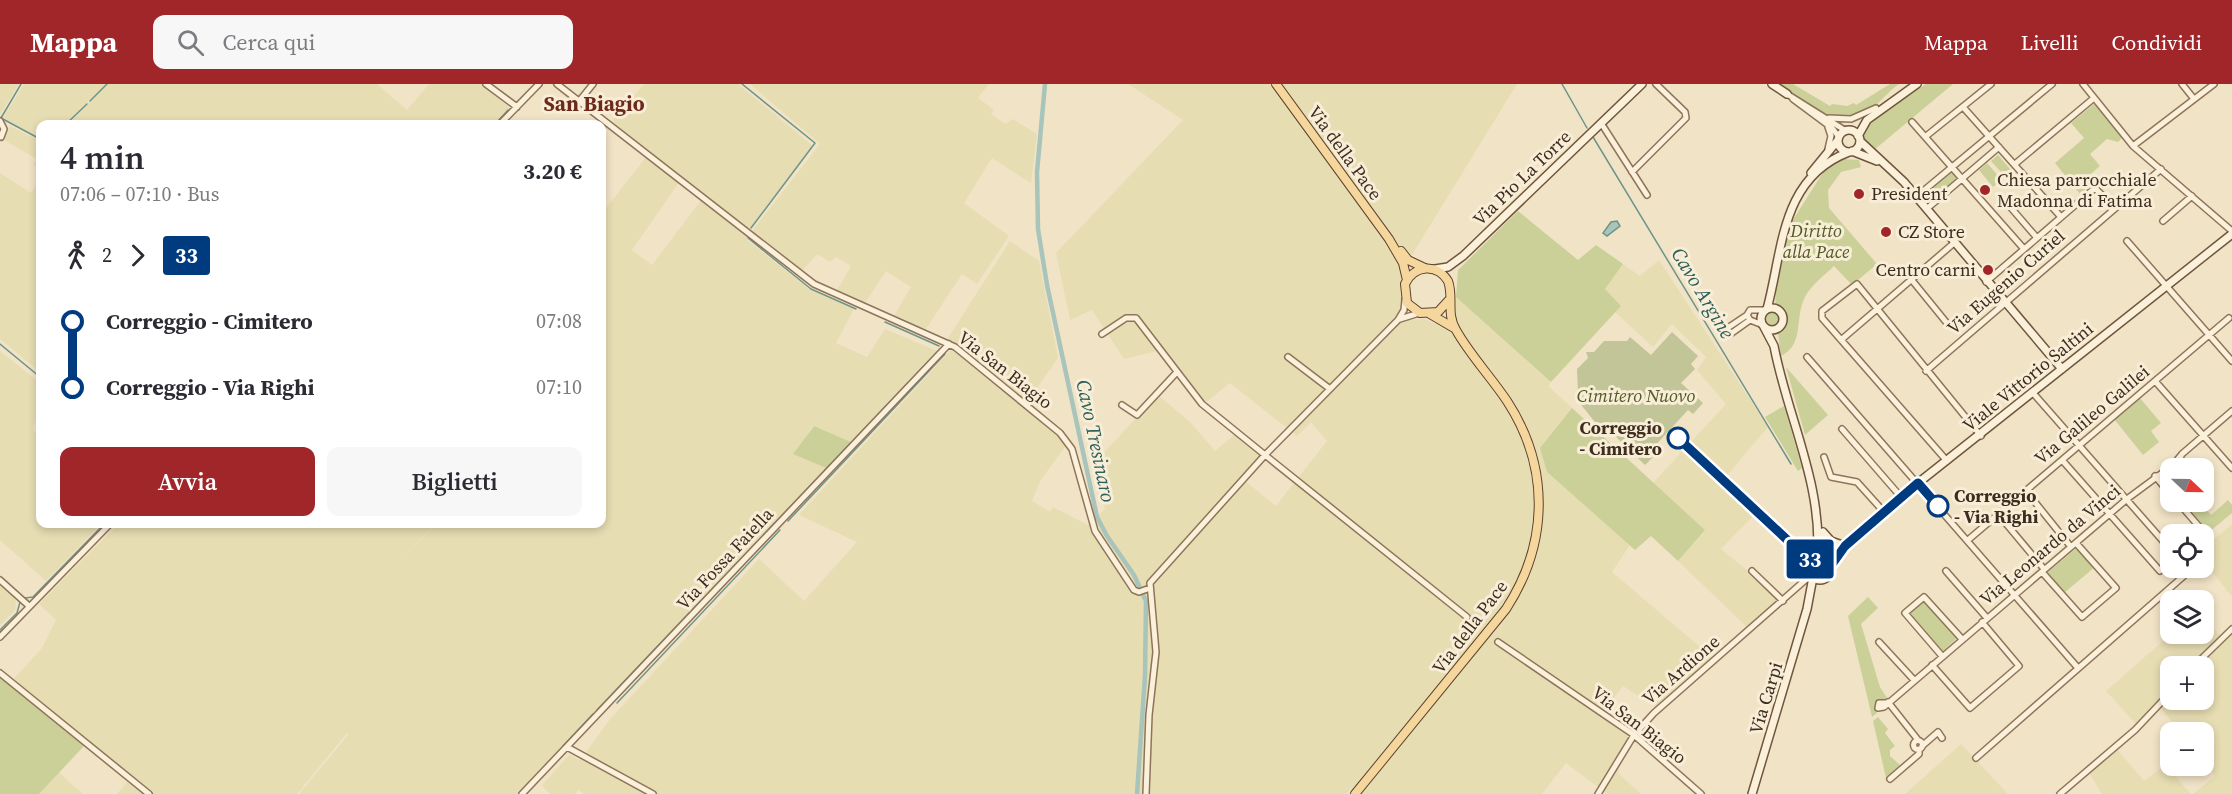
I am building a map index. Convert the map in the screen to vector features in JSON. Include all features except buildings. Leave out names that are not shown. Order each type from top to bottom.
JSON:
[{"type":"main road","name":"Via della Pace","points":[[1276,84],[1389,239],[1403,263],[1407,280]]},
{"type":"main road","name":"Via della Pace","points":[[1389,239],[1408,260],[1426,268]]},
{"type":"main road","points":[[1426,268],[1435,269],[1448,281],[1449,300],[1441,310],[1430,314],[1420,313],[1411,308],[1405,298],[1407,280],[1415,272],[1426,268]]},
{"type":"main road","name":"Via della Pace","points":[[1449,300],[1455,329]]},
{"type":"main road","name":"Via della Pace","points":[[1355,794],[1506,609],[1524,577],[1536,542],[1539,492],[1530,446],[1507,402],[1455,329],[1430,314]]},
{"type":"street","points":[[486,84],[517,107]]},
{"type":"street","points":[[504,120],[539,84]]},
{"type":"street","name":"Via San Biagio","points":[[558,84],[605,120]]},
{"type":"street","points":[[580,100],[593,84]]},
{"type":"street","name":"Via Pio La Torre","points":[[1435,269],[1448,267],[1463,256],[1642,84]]},
{"type":"street","points":[[1632,172],[1686,117],[1685,112],[1656,84]]},
{"type":"street","points":[[1772,84],[1826,121],[1859,139],[1916,197],[2062,369]]},
{"type":"street","points":[[1802,190],[1826,163],[1850,152],[1859,139],[1867,120],[1917,84]]},
{"type":"street","points":[[1925,137],[1991,84]]},
{"type":"street","points":[[1916,197],[2052,84]]},
{"type":"street","points":[[2083,84],[2133,146],[2232,231]]},
{"type":"street","points":[[2182,84],[2194,99]]},
{"type":"street","points":[[2133,146],[2214,84]]},
{"type":"street","points":[[2015,165],[2094,98]]},
{"type":"street","points":[[1826,121],[1851,119],[1894,99]]},
{"type":"street","points":[[1963,106],[2061,217]]},
{"type":"street","points":[[1817,165],[1839,139],[1876,108]]},
{"type":"street","name":"Via San Biagio","points":[[606,120],[814,284],[949,344],[965,354],[1066,439],[1075,458],[1095,531],[1134,590],[1144,590]]},
{"type":"street","points":[[0,121],[4,129],[1,137]]},
{"type":"street","points":[[1826,121],[1839,139],[1842,149],[1882,163]]},
{"type":"street","points":[[1826,121],[1831,134],[1831,142],[1802,190],[1781,238],[1772,290],[1766,310],[1761,316],[1774,346],[1823,532],[1831,541],[1845,546]]},
{"type":"street","points":[[1912,122],[2024,249]]},
{"type":"street","points":[[1601,123],[1647,195]]},
{"type":"street","points":[[1930,206],[1999,147]]},
{"type":"street","name":"Via Eugenio Curiel","points":[[1926,371],[2161,169]]},
{"type":"street","points":[[1986,282],[2095,188],[2115,208]]},
{"type":"street","points":[[2163,221],[2192,196]]},
{"type":"street","points":[[2006,202],[2037,238]]},
{"type":"street","name":"Viale Vittorio Saltini","points":[[1823,579],[1829,575],[1815,567],[1845,546],[1918,483],[1981,436],[2164,285],[2232,234],[2232,231]]},
{"type":"street","points":[[2127,241],[2232,361]]},
{"type":"street","points":[[1841,340],[1954,243]]},
{"type":"street","name":"Via Pio La Torre","points":[[1448,281],[1453,269],[1463,256]]},
{"type":"street","points":[[1911,279],[1946,322]]},
{"type":"street","points":[[1947,461],[1820,314],[1857,284],[1981,436]]},
{"type":"street","points":[[1772,290],[1782,318],[1774,346]]},
{"type":"street","points":[[1146,794],[1150,704],[1156,652],[1144,590],[1265,454],[1398,320],[1404,310],[1405,298]]},
{"type":"street","points":[[1778,327],[1771,329],[1749,317],[1750,310],[1779,311]]},
{"type":"street","points":[[1398,320],[1420,313]]},
{"type":"street","points":[[1102,334],[1126,318],[1136,318],[1202,404],[1467,617]]},
{"type":"street","name":"Via Galileo Galilei","points":[[1968,540],[2229,318]]},
{"type":"street","name":"Via Fossa Faiella","points":[[522,794],[949,344]]},
{"type":"street","points":[[1288,357],[1330,389]]},
{"type":"street","points":[[1807,357],[2078,668]]},
{"type":"street","points":[[1122,405],[1137,415],[1177,372]]},
{"type":"street","points":[[2155,381],[2232,468]]},
{"type":"street","points":[[2033,393],[2160,538]]},
{"type":"street","name":"Via Leonardo da Vinci","points":[[1920,745],[1888,703],[2155,476],[2173,465],[2182,453],[2232,411]]},
{"type":"street","points":[[1842,429],[1901,497]]},
{"type":"street","points":[[1678,438],[1794,550],[1815,567],[1823,579]]},
{"type":"street","points":[[2180,458],[2182,453]]},
{"type":"street","points":[[1824,457],[1831,477],[1857,482],[1884,512]]},
{"type":"street","points":[[2062,460],[2160,571]]},
{"type":"street","points":[[2160,475],[2155,476],[2160,482]]},
{"type":"street","points":[[1809,478],[1818,527],[1815,567]]},
{"type":"street","points":[[2026,491],[2071,547]]},
{"type":"street","points":[[2186,512],[2197,524]]},
{"type":"street","points":[[1998,514],[2082,617],[2116,588],[2076,543]]},
{"type":"street","points":[[0,637],[106,528]]},
{"type":"street","points":[[1815,567],[1823,532]]},
{"type":"street","name":"Via Ardione","points":[[1598,794],[1634,735],[1654,713],[1783,601],[1815,567]]},
{"type":"street","name":"Via Carpi","points":[[1752,794],[1807,609],[1815,567]]},
{"type":"street","points":[[1752,571],[1783,601]]},
{"type":"street","points":[[1932,665],[1970,708],[2019,666],[1946,571]]},
{"type":"street","points":[[1976,758],[2179,578]]},
{"type":"street","name":"Via Carpi","points":[[1807,609],[1823,579]]},
{"type":"street","points":[[0,580],[30,606]]},
{"type":"street","points":[[1942,656],[1905,613],[1924,597],[1962,639]]},
{"type":"street","points":[[2204,656],[2232,628]]},
{"type":"street","name":"Via San Biagio","points":[[1498,642],[1634,735],[1701,794]]},
{"type":"street","points":[[1879,642],[1914,680]]},
{"type":"street","points":[[0,673],[149,794]]},
{"type":"street","points":[[2060,794],[2135,730],[2160,704]]},
{"type":"street","points":[[1890,780],[1919,754],[1920,745],[1938,732],[1942,738]]},
{"type":"street","points":[[567,747],[653,794]]},
{"type":"shaded area","points":[[0,84],[19,84],[0,115]]},
{"type":"shaded area","points":[[24,84],[106,84],[69,120],[36,120],[36,136],[3,118]]},
{"type":"shaded area","points":[[108,84],[377,84],[407,110],[429,84],[481,84],[509,107],[497,120],[71,120]]},
{"type":"shaded area","points":[[644,84],[738,84],[813,146],[749,229],[616,125],[613,120]]},
{"type":"shaded area","points":[[750,84],[989,84],[978,98],[994,110],[991,114],[1005,124],[1013,119],[1037,134],[1031,183],[992,158],[964,203],[1009,236],[977,284],[962,274],[926,329],[894,316],[911,287],[886,271],[865,303],[837,290],[851,266],[836,257],[830,262],[817,254],[802,271],[752,231],[820,144]]},
{"type":"shaded area","points":[[1128,84],[1517,84],[1402,271],[1400,291],[1402,305],[1399,314],[1406,320],[1424,319],[1443,327],[1456,317],[1456,297],[1551,382],[1548,386],[1572,408],[1541,448],[1547,472],[1630,545],[1612,572],[1714,659],[1658,708],[1623,686],[1601,715],[1628,737],[1618,773],[1641,794],[1607,794],[1566,763],[1542,794],[1349,794],[1354,785],[1346,794],[585,794],[578,790],[575,794],[550,794],[542,785],[569,755],[580,760],[611,718],[759,559],[804,601],[857,542],[799,515],[951,350],[964,358],[1068,443],[1040,481],[1032,501],[1050,512],[1053,507],[1088,525],[1105,509],[1095,462],[1158,395],[1190,422],[1215,451],[1236,433],[1264,455],[1244,480],[1276,506],[1327,441],[1311,422],[1297,436],[1230,383],[1205,403],[1161,350],[1124,359],[1092,310],[1070,320],[1056,253],[1183,120]]},
{"type":"shaded area","points":[[10,126],[36,139],[36,158],[2,139]]},
{"type":"shaded area","points":[[647,156],[680,181],[632,250],[652,265],[702,199],[747,234],[747,240],[809,289],[854,309],[836,343],[867,357],[885,329],[937,351],[851,442],[813,426],[794,454],[826,468],[517,794],[299,794],[348,735],[347,733],[297,794],[152,794],[13,680],[42,648],[56,620],[39,604],[114,528],[431,528],[399,562],[432,528],[606,528],[606,208]]},
{"type":"shaded area","points":[[0,173],[31,193],[36,185],[36,369],[0,339]]},
{"type":"shaded area","points":[[1010,241],[1039,261],[1058,358],[1027,402],[948,338]]},
{"type":"shaded area","points":[[1659,260],[1768,427],[1725,478],[1758,511],[1721,549],[1783,600],[1749,629],[1678,561],[1705,530],[1653,483],[1726,404],[1697,370],[1706,357],[1672,324],[1653,347],[1615,312],[1620,305],[1605,289],[1623,264],[1640,276]]},
{"type":"shaded area","points":[[0,351],[36,380],[36,421],[33,426],[36,433],[36,528],[97,528],[46,581],[0,540]]},
{"type":"shaded area","points":[[2232,524],[2232,597],[2214,574],[2214,539]]},
{"type":"shaded area","points":[[0,584],[15,598],[16,603],[15,610],[0,625]]},
{"type":"shaded area","points":[[2214,629],[2223,639],[2232,631],[2232,794],[2193,794],[2215,776],[2214,722],[2172,722],[2162,710],[2214,710],[2214,656],[2160,656],[2160,707],[2137,725],[2106,691],[2160,644],[2214,644]]},
{"type":"shaded area","points":[[1961,744],[2008,794],[1905,794]]},
{"type":"shaded area","points":[[2117,749],[2144,781],[2160,769],[2160,776],[2175,776],[2191,794],[2102,794],[2088,771]]},
{"type":"shaded area","points":[[59,772],[68,781],[83,794],[39,794]]},
{"type":"shaded area","points":[[127,782],[142,794],[117,794]]},
{"type":"green space","points":[[1778,84],[1793,84],[1830,106],[1832,104],[1847,106],[1854,103],[1856,105],[1890,84],[1899,84],[1875,106],[1861,114],[1848,117],[1824,113]]},
{"type":"green space","points":[[1926,84],[1953,84],[1874,150],[1865,145],[1863,134],[1867,123]]},
{"type":"green space","points":[[2094,104],[2122,138],[2118,142],[2107,139],[2090,154],[2100,166],[2086,178],[2091,184],[2080,194],[2055,163],[2084,138],[2071,123]]},
{"type":"green space","points":[[1998,155],[2016,176],[2010,182],[1991,161]]},
{"type":"green space","name":"Diritto alla Pace","points":[[1844,159],[1859,160],[1861,167],[1841,172],[1828,190],[1829,208],[1877,264],[1852,285],[1834,266],[1818,281],[1807,293],[1802,305],[1793,345],[1781,356],[1777,326],[1768,326],[1763,318],[1768,311],[1775,311],[1776,279],[1789,226],[1822,174],[1833,164]]},
{"type":"green space","points":[[1987,163],[2002,180],[1993,187],[1979,170]]},
{"type":"green space","points":[[1951,172],[1957,179],[1928,203],[1922,196]]},
{"type":"green space","points":[[1518,211],[1578,260],[1596,245],[1623,264],[1605,289],[1621,306],[1551,382],[1456,297],[1458,270]]},
{"type":"green space","name":"Cimitero Nuovo","points":[[1672,332],[1698,356],[1691,364],[1695,369],[1681,383],[1703,403],[1693,414],[1688,410],[1651,450],[1655,455],[1645,465],[1611,432],[1607,435],[1604,433],[1575,398],[1578,393],[1577,369],[1588,358],[1586,352],[1594,352],[1604,341],[1627,341],[1630,337],[1651,355]]},
{"type":"green space","points":[[1786,367],[1828,415],[1805,435]]},
{"type":"green space","points":[[2140,398],[2161,423],[2151,431],[2159,442],[2143,455],[2114,419]]},
{"type":"green space","points":[[1784,406],[1802,468],[1798,471],[1765,417]]},
{"type":"green space","points":[[1572,408],[1705,530],[1678,561],[1651,536],[1635,550],[1547,472],[1540,448]]},
{"type":"green space","points":[[814,426],[851,442],[826,468],[793,454]]},
{"type":"green space","points":[[2228,500],[2232,505],[2232,513],[2214,528],[2214,524],[2202,524],[2192,512],[2208,512],[2211,515]]},
{"type":"green space","points":[[2079,546],[2096,566],[2064,593],[2047,573]]},
{"type":"green space","points":[[1868,597],[1878,608],[1861,624],[1880,687],[1887,698],[1875,704],[1877,713],[1872,717],[1848,616]]},
{"type":"green space","points":[[1924,599],[1958,637],[1942,652],[1908,614]]},
{"type":"green space","points":[[0,678],[84,746],[39,794],[0,794]]},
{"type":"green space","points":[[1878,717],[1888,729],[1885,733],[1895,746],[1890,750],[1890,756],[1900,765],[1886,778],[1873,721]]},
{"type":"water","points":[[1617,221],[1620,226],[1607,236],[1603,233],[1611,222]]},
{"type":"waterway","points":[[21,84],[1,118],[36,137]]},
{"type":"waterway","points":[[90,101],[107,84]]},
{"type":"waterway","points":[[742,84],[815,143],[751,228]]},
{"type":"waterway","name":"Cavo Tresinaro","points":[[1045,84],[1037,172],[1038,229],[1047,285],[1097,517],[1134,575],[1146,601],[1145,676],[1137,794]]},
{"type":"waterway","points":[[1562,84],[1587,128]]},
{"type":"waterway","points":[[70,120],[87,104]]},
{"type":"waterway","points":[[499,120],[508,110]]},
{"type":"waterway","name":"Cavo Argine","points":[[1593,137],[1791,464]]},
{"type":"waterway","points":[[748,238],[811,289],[856,309]]},
{"type":"waterway","points":[[885,322],[939,346]]},
{"type":"waterway","points":[[0,344],[36,374]]},
{"type":"waterway","points":[[692,610],[940,349]]},
{"type":"waterway","points":[[788,521],[945,354]]},
{"type":"waterway","points":[[25,598],[33,597],[100,528]]},
{"type":"waterway","points":[[617,703],[780,530]]},
{"type":"waterway","points":[[0,630],[17,613],[20,602]]},
{"type":"waterway","points":[[597,710],[689,613]]},
{"type":"waterway","points":[[563,746],[593,714]]},
{"type":"bus line","name":"33","points":[[1678,438],[1797,549],[1813,561],[1818,558],[1825,559],[1830,567],[1845,546],[1918,483],[1938,506]]},
{"type":"place","name":"Chiesa parrocchiale Madonna di Fatima","points":[[1985,190]]},
{"type":"place","name":"President","points":[[1859,194]]},
{"type":"place","name":"CZ Store","points":[[1886,232]]},
{"type":"place","name":"Centro carni","points":[[1988,270]]},
{"type":"place","name":"Correggio - Cimitero","points":[[1678,438]]},
{"type":"place","name":"Correggio - Via Righi","points":[[1938,506]]},
{"type":"district","name":"San Biagio","points":[[594,104]]}]
